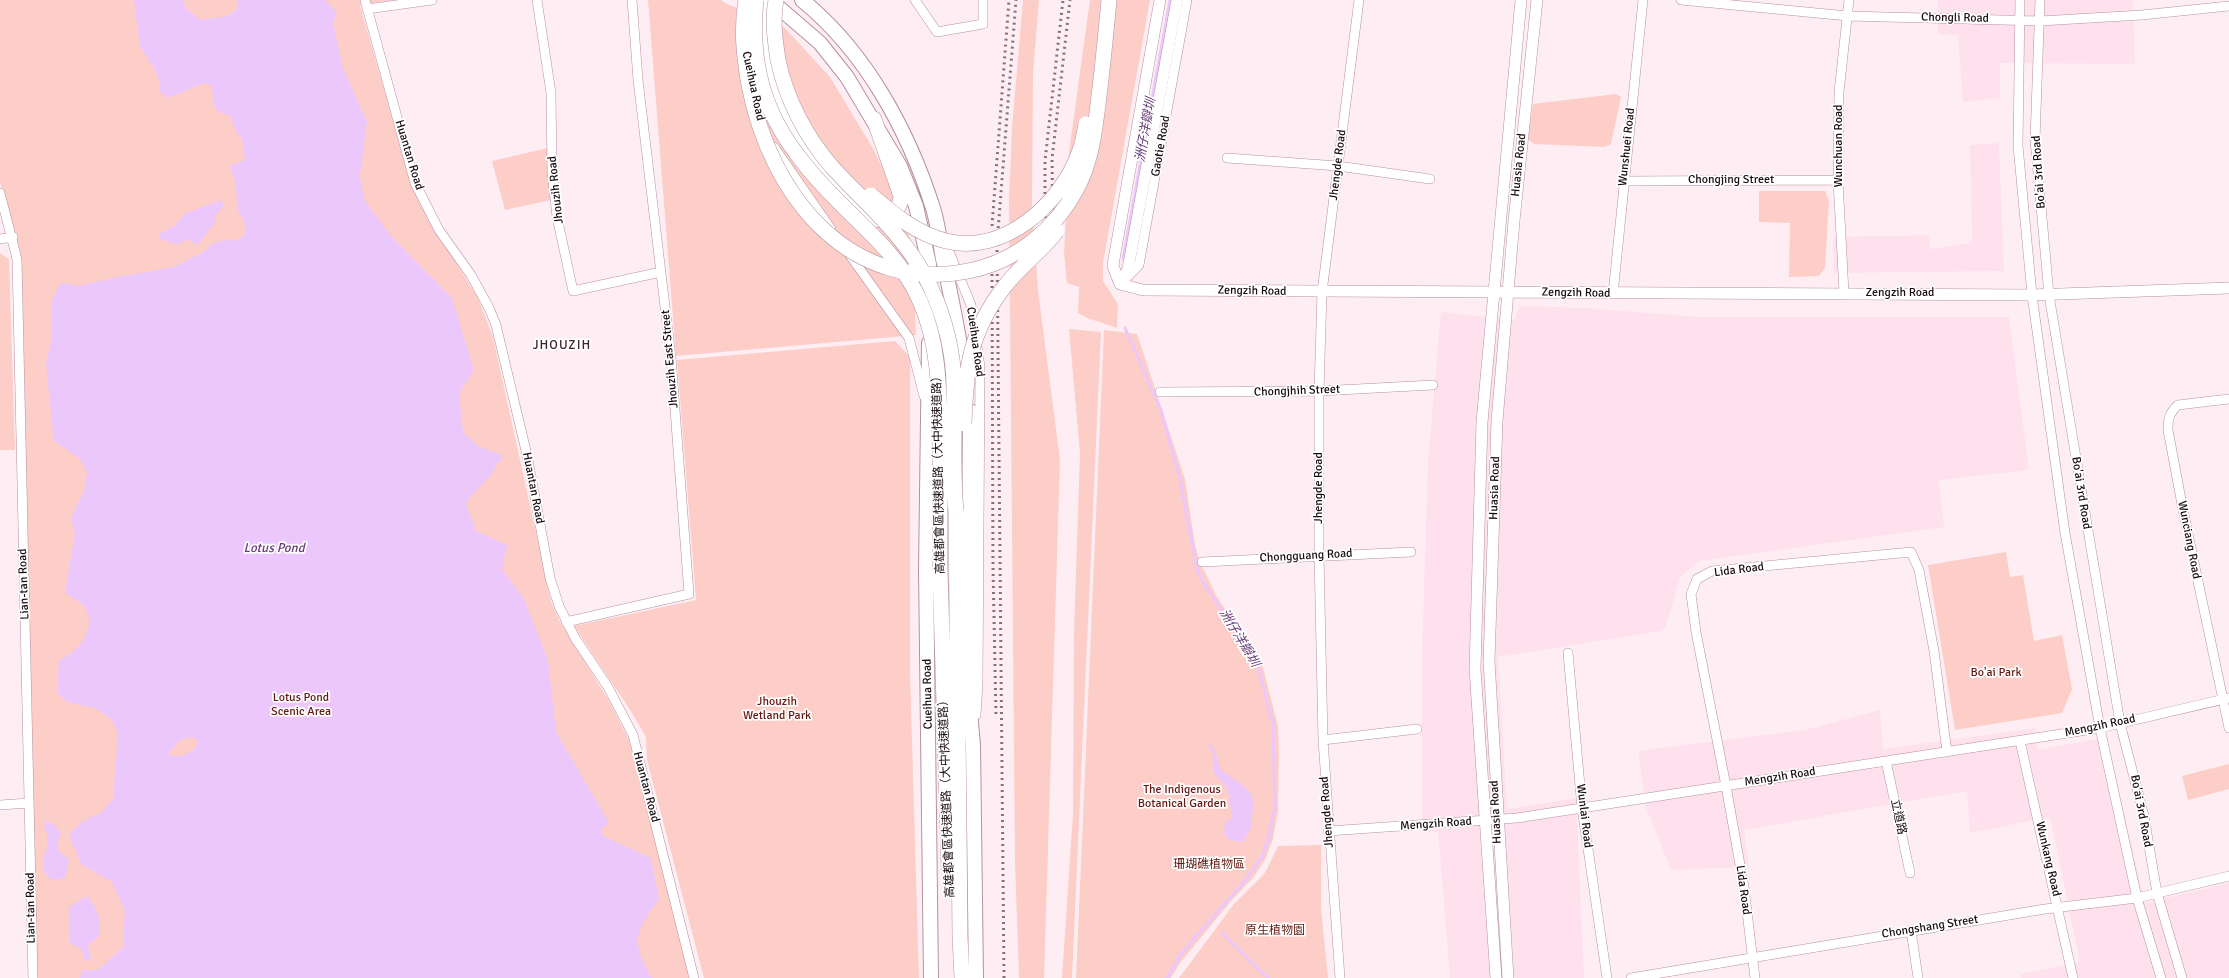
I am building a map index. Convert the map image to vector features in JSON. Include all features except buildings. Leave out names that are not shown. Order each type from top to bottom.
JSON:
[{"type":"highway","points":[[746,0],[742,23],[745,61],[754,108],[767,148],[786,186],[810,218],[840,244],[865,259],[918,275],[964,272],[1002,260],[1030,244],[1048,228],[1065,207],[1081,180],[1092,146],[1109,0]]},
{"type":"highway","name":"高雄都會區快速道路（大中快速道路）","points":[[756,0],[754,28],[756,62],[763,91],[772,115],[784,137],[799,159],[832,196],[876,239],[907,276],[922,307],[936,354],[939,389],[940,570],[952,978]]},
{"type":"highway","points":[[767,0],[766,40],[770,73],[788,120],[799,141],[820,170],[856,206],[871,218],[882,220],[893,213],[901,202],[901,196],[874,119]]},
{"type":"highway","name":"高雄都會區快速道路（大中快速道路）","points":[[776,0],[775,41],[781,72],[790,100],[800,120],[831,165],[892,229],[915,258],[931,288],[946,330],[954,385],[953,479],[956,511],[960,937],[962,978]]},
{"type":"highway","points":[[817,145],[836,160],[885,207],[929,235],[961,243],[977,243],[1004,235],[1032,219],[1047,205],[1062,185],[1079,153],[1092,95],[1102,0]]},
{"type":"highway","points":[[956,511],[961,482],[965,384],[970,350],[983,317],[996,298],[1005,286],[1052,238],[1066,219],[1092,175],[1100,147],[1118,0]]},
{"type":"main road","name":"Cueihua Road","points":[[770,0],[820,43],[847,77],[874,119],[900,166],[916,206],[929,264],[926,569],[931,978]]},
{"type":"main road","name":"Cueihua Road","points":[[802,0],[830,26],[869,74],[883,95],[915,156],[934,210],[970,402],[968,689],[973,745],[976,978]]},
{"type":"street","points":[[366,5],[432,0]]},
{"type":"street","name":"Jhouzih Road","points":[[537,0],[551,93],[552,171],[557,217],[573,291],[661,272]]},
{"type":"street","name":"Jhouzih East Street","points":[[566,622],[689,594],[671,357],[638,80],[632,0]]},
{"type":"street","name":"Cueihua Road","points":[[738,0],[749,79],[761,124],[792,174],[909,338],[927,411]]},
{"type":"street","points":[[742,0],[753,4],[761,0]]},
{"type":"street","points":[[915,0],[938,32],[983,24],[983,0]]},
{"type":"street","points":[[1120,284],[1113,266],[1160,0]]},
{"type":"street","name":"Gaotie Road","points":[[1120,284],[1128,269],[1177,0]]},
{"type":"street","name":"Gaotie Road","points":[[1120,284],[1139,265],[1187,0]]},
{"type":"street","name":"Jhengde Road","points":[[1340,978],[1328,832],[1323,740],[1319,556],[1319,391],[1322,292],[1359,0]]},
{"type":"street","name":"Huasia Road","points":[[1496,978],[1484,821],[1475,669],[1482,422],[1521,0]]},
{"type":"street","name":"Huasia Road","points":[[1508,978],[1497,820],[1489,668],[1497,421],[1536,0]]},
{"type":"street","name":"Wunshuei Road","points":[[1613,294],[1623,181],[1643,0]]},
{"type":"street","name":"Chongli Road","points":[[1681,0],[1848,16],[2040,21],[2142,15],[2229,6]]},
{"type":"street","name":"Wunchuan Road","points":[[1844,293],[1838,180],[1839,92],[1849,0]]},
{"type":"street","name":"Bo'ai 3rd Road","points":[[2020,0],[2018,146],[2032,295],[2065,533],[2100,728],[2137,898],[2161,978]]},
{"type":"street","name":"Bo'ai 3rd Road","points":[[2040,0],[2035,140],[2049,295],[2120,723],[2144,816],[2158,893],[2182,978]]},
{"type":"street","name":"Huantan Road","points":[[366,5],[415,183],[439,230],[471,275],[489,308],[496,325],[527,455],[550,578],[566,622],[589,661],[608,687],[632,735],[694,978]]},
{"type":"street","points":[[1227,158],[1338,166],[1430,179]]},
{"type":"street","name":"Chongjing Street","points":[[1623,181],[1838,180]]},
{"type":"street","name":"Lian-tan Road","points":[[0,193],[13,238],[17,259],[33,978]]},
{"type":"street","points":[[0,239],[13,238]]},
{"type":"street","name":"Zengzih Road","points":[[1120,284],[1143,290],[1613,294],[1844,293],[2049,295]]},
{"type":"street","points":[[2049,295],[2229,288]]},
{"type":"street","name":"Chongjhih Street","points":[[1160,392],[1319,391],[1434,384]]},
{"type":"street","name":"Wunciang Road","points":[[2229,399],[2178,405],[2168,418],[2183,510],[2226,699],[2229,728]]},
{"type":"street","points":[[1480,501],[1495,501]]},
{"type":"street","name":"Chongguang Road","points":[[1202,562],[1411,552]]},
{"type":"street","name":"Lida Road","points":[[1755,978],[1744,887],[1696,632],[1691,594],[1697,579],[1712,571],[1911,552],[1919,570],[1934,651],[1947,752]]},
{"type":"street","name":"Wunlai Road","points":[[1568,652],[1582,808],[1607,978]]},
{"type":"street","name":"Mengzih Road","points":[[1328,832],[1497,820],[1582,808],[2100,728],[2226,699]]},
{"type":"street","points":[[1323,740],[1417,729]]},
{"type":"street","name":"Wunkang Road","points":[[2020,741],[2059,906],[2073,978]]},
{"type":"street","name":"立道路","points":[[1886,761],[1910,873]]},
{"type":"street","points":[[0,805],[29,803]]},
{"type":"street","name":"Chongshang Street","points":[[1631,978],[2059,906],[2137,898],[2229,876]]},
{"type":"street","points":[[1911,930],[1918,978]]},
{"type":"shaded area","points":[[1938,0],[2133,0],[2135,64],[2000,63],[2000,98],[1963,102],[1958,35],[1938,34]]},
{"type":"shaded area","points":[[1999,143],[2004,271],[1834,273],[1833,237],[1929,235],[1930,249],[1972,243],[1970,145]]},
{"type":"shaded area","points":[[1526,306],[1586,308],[1698,317],[2009,317],[2029,470],[1939,480],[1944,527],[1700,561],[1681,576],[1665,628],[1660,631],[1498,657],[1507,809],[1576,798],[1584,978],[1450,978],[1438,831],[1422,833],[1422,654],[1428,461],[1441,312],[1514,320],[1519,308]]},
{"type":"shaded area","points":[[1880,710],[1883,749],[2036,728],[2037,750],[2107,737],[2145,903],[2229,883],[2229,978],[2021,978],[2021,974],[2080,962],[2050,817],[1970,833],[1967,791],[1744,830],[1749,867],[1671,870],[1646,808],[1638,751],[1805,730]]},
{"type":"green space","name":"Lotus Pond","points":[[0,0],[396,0],[360,5],[407,170],[453,258],[478,298],[493,337],[551,601],[559,620],[609,701],[629,740],[690,978],[37,978],[20,251],[0,182]]},
{"type":"green space","points":[[648,0],[721,0],[784,27],[830,77],[874,150],[905,215],[912,248],[916,335],[676,356]]},
{"type":"green space","points":[[1023,0],[1039,0],[1033,74],[1032,204],[1038,290],[1060,460],[1044,978],[1019,978],[1015,861],[1009,201],[1012,127]]},
{"type":"green space","points":[[1090,0],[1150,0],[1103,263],[1103,281],[1118,304],[1117,328],[1087,318],[1078,313],[1079,287],[1067,283],[1064,253],[1069,152]]},
{"type":"green space","points":[[1616,94],[1621,97],[1611,144],[1605,147],[1534,144],[1528,139],[1533,104]]},
{"type":"green space","points":[[548,148],[551,200],[505,210],[492,161]]},
{"type":"green space","points":[[1759,191],[1825,191],[1829,201],[1825,268],[1819,276],[1789,277],[1790,223],[1759,222]]},
{"type":"green space","points":[[0,253],[9,259],[15,450],[0,450]]},
{"type":"green space","points":[[1069,329],[1101,332],[1072,978],[1062,978],[1073,813],[1074,631],[1080,453]]},
{"type":"green space","name":"The Indigenous Botanical Garden","points":[[1104,330],[1137,334],[1185,479],[1195,545],[1200,562],[1217,597],[1262,664],[1278,726],[1278,811],[1273,839],[1265,860],[1253,878],[1232,900],[1180,963],[1171,978],[1076,978]]},
{"type":"green space","name":"Jhouzih Wetland Park","points":[[895,341],[910,357],[910,672],[919,978],[704,978],[647,760],[646,737],[629,708],[574,626],[696,600],[677,360]]},
{"type":"green space","name":"Bo'ai Park","points":[[2006,552],[2010,577],[2023,575],[2034,641],[2062,635],[2072,689],[2062,713],[1955,730],[1928,565]]},
{"type":"green space","points":[[2229,764],[2229,789],[2188,800],[2182,776]]},
{"type":"green space","name":"原生植物園","points":[[1321,845],[1321,908],[1328,978],[1179,978],[1234,904],[1265,873],[1278,846]]},
{"type":"water","name":"Lotus Pond","points":[[134,0],[184,0],[185,7],[200,20],[228,16],[238,8],[237,0],[325,0],[337,13],[333,23],[343,69],[367,121],[360,175],[364,200],[392,237],[452,298],[474,370],[459,393],[463,432],[479,447],[502,455],[503,459],[496,464],[491,475],[473,494],[466,504],[476,531],[507,545],[502,569],[524,599],[548,660],[556,732],[609,823],[601,829],[601,835],[651,858],[659,899],[644,920],[638,937],[638,946],[645,966],[652,978],[80,978],[82,970],[98,970],[123,947],[125,911],[112,882],[81,864],[69,834],[83,821],[101,813],[113,799],[118,733],[111,719],[95,708],[67,702],[57,693],[59,660],[66,657],[79,646],[84,639],[89,624],[84,606],[65,593],[75,534],[71,518],[85,488],[87,472],[80,459],[54,441],[46,364],[52,336],[52,300],[61,283],[79,286],[174,267],[203,252],[214,243],[228,239],[237,241],[244,235],[246,225],[238,211],[235,180],[229,166],[245,160],[242,138],[236,132],[230,115],[221,113],[215,108],[211,85],[204,83],[168,98],[160,92],[158,75],[140,46]],"holes":[[[190,737],[198,739],[195,748],[185,755],[171,756],[169,753],[179,741]]]},
{"type":"water","points":[[221,200],[224,206],[214,217],[216,221],[198,245],[187,239],[178,245],[160,239],[160,233],[174,226],[186,213]]},
{"type":"water","points":[[1208,745],[1211,745],[1216,752],[1220,769],[1247,789],[1254,801],[1250,831],[1242,842],[1229,840],[1224,833],[1225,823],[1232,818],[1228,789],[1214,773],[1213,754]]},
{"type":"water","points":[[46,820],[56,826],[61,833],[58,840],[58,850],[69,860],[65,878],[52,880],[44,872],[43,858],[47,849],[47,833],[44,830]]},
{"type":"water","points":[[87,896],[98,914],[100,935],[88,946],[91,960],[85,961],[81,949],[70,943],[69,907]]},
{"type":"waterway","name":"洲仔洋瓣圳","points":[[1123,259],[1170,0]]},
{"type":"waterway","name":"洲仔洋瓣圳","points":[[1125,328],[1161,410],[1180,479],[1197,569],[1201,579],[1258,666],[1273,724],[1275,806],[1269,837],[1262,857],[1248,877],[1181,954],[1167,978]]},
{"type":"waterway","points":[[1222,933],[1268,978]]},
{"type":"railway","points":[[992,226],[1009,0]]},
{"type":"railway","points":[[1004,978],[997,244],[1016,0]]},
{"type":"railway","points":[[1045,230],[1045,161],[1063,0]]},
{"type":"railway","points":[[1053,228],[1052,159],[1070,0]]},
{"type":"railway","points":[[992,268],[993,567],[996,716]]},
{"type":"district","name":"JHOUZIH","points":[[562,346]]},
{"type":"park label","name":"Lotus Pond Scenic Area","points":[[301,705]]},
{"type":"park label","name":"珊瑚礁植物區","points":[[1209,865]]}]
